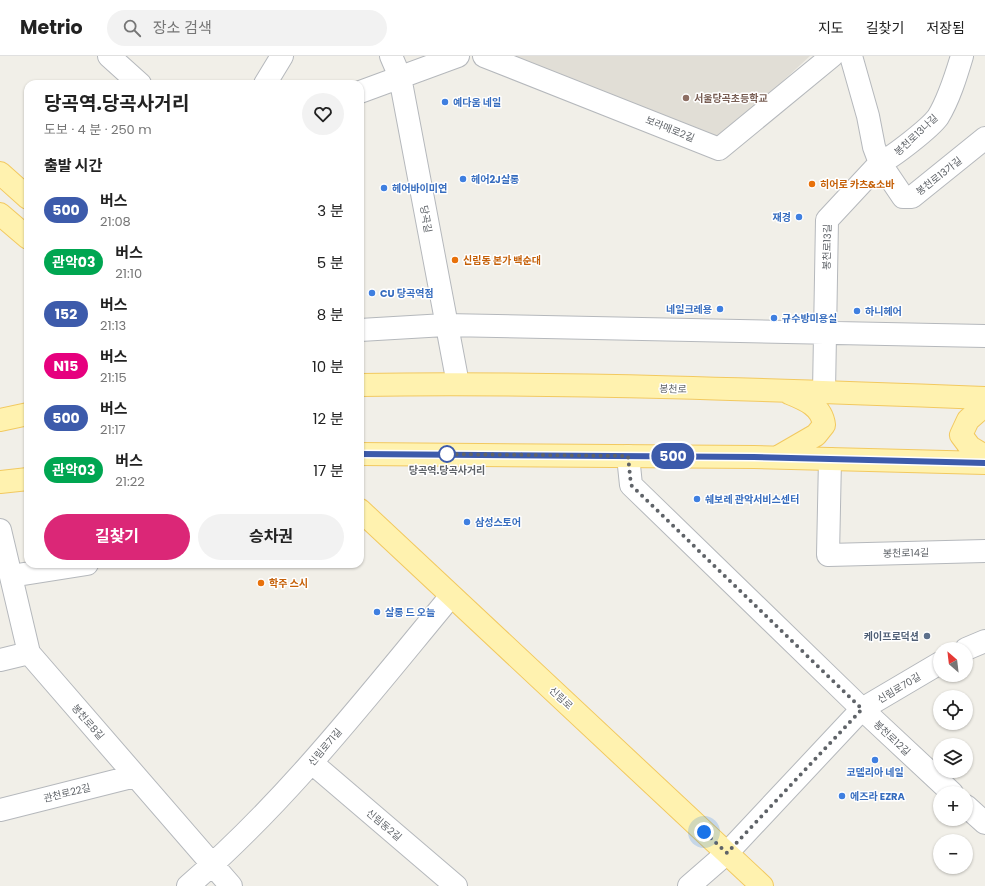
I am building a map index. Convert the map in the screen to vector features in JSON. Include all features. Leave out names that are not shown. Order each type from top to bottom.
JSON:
[{"type":"main road","points":[[0,173],[24,194]]},
{"type":"main road","points":[[0,214],[24,235]]},
{"type":"main road","name":"봉천로","points":[[364,385],[458,384],[824,392],[985,398]]},
{"type":"main road","points":[[777,457],[816,435],[824,425],[820,412],[807,400],[783,391]]},
{"type":"main road","points":[[985,405],[968,420],[961,435],[970,448],[985,456]]},
{"type":"main road","points":[[0,420],[24,415]]},
{"type":"main road","points":[[364,454],[777,457],[985,463]]},
{"type":"main road","points":[[0,482],[24,479]]},
{"type":"main road","name":"신림로","points":[[365,520],[451,596],[762,886]]},
{"type":"street","points":[[109,56],[136,80]]},
{"type":"street","points":[[268,80],[282,56]]},
{"type":"street","name":"당곡길","points":[[391,56],[400,77],[445,325],[458,384]]},
{"type":"street","points":[[364,90],[458,56]]},
{"type":"street","name":"보라매로2길","points":[[484,56],[719,149],[832,56]]},
{"type":"street","points":[[851,56],[868,116],[874,146],[880,163]]},
{"type":"street","name":"봉천로13나길","points":[[880,163],[893,157],[937,117],[957,75],[962,56]]},
{"type":"street","name":"봉천로13가길","points":[[880,163],[903,197],[912,197],[985,138]]},
{"type":"street","name":"봉천로13길","points":[[824,392],[827,220],[880,163]]},
{"type":"street","points":[[364,330],[445,325],[985,336]]},
{"type":"street","name":"봉천로12길","points":[[628,456],[631,485],[862,709],[944,786]]},
{"type":"street","name":"봉천로14길","points":[[830,459],[828,555],[985,551]]},
{"type":"street","name":"봉천로8길","points":[[0,530],[29,653],[232,886]]},
{"type":"street","points":[[11,576],[62,568]]},
{"type":"street","name":"신림로71길","points":[[188,886],[213,864],[312,763],[451,596]]},
{"type":"street","points":[[973,647],[985,641]]},
{"type":"street","points":[[0,660],[29,653]]},
{"type":"street","name":"신림로70길","points":[[688,886],[727,853],[862,709],[933,667]]},
{"type":"street","name":"신림동2길","points":[[312,763],[456,886]]},
{"type":"street","name":"관천로22길","points":[[0,810],[135,776]]},
{"type":"street","points":[[973,812],[985,823]]},
{"type":"shaded area","name":"서울당곡초등학교","points":[[499,56],[810,56],[718,141]]},
{"type":"bus line","name":"500","points":[[364,454],[754,457],[985,463]]},
{"type":"place","name":"서울당곡초등학교","points":[[686,98]]},
{"type":"place","name":"예다움 네일","points":[[445,102]]},
{"type":"place","name":"헤어2J살롱","points":[[463,179]]},
{"type":"place","name":"히어로 카츠&소바","points":[[812,184]]},
{"type":"place","name":"헤어바이미연","points":[[384,188]]},
{"type":"place","name":"재경","points":[[799,217]]},
{"type":"place","name":"신림동 본가 백순대","points":[[455,260]]},
{"type":"place","name":"CU 당곡역점","points":[[372,293]]},
{"type":"place","name":"네일크레용","points":[[720,309]]},
{"type":"place","name":"하니헤어","points":[[857,311]]},
{"type":"place","name":"규수방미용실","points":[[774,318]]},
{"type":"place","name":"당곡역.당곡사거리","points":[[447,454]]},
{"type":"place","name":"쉐보레 관악서비스센터","points":[[697,499]]},
{"type":"place","name":"삼성스토어","points":[[467,522]]},
{"type":"place","name":"학주 스시","points":[[261,583]]},
{"type":"place","name":"살롱 드 오늘","points":[[377,612]]},
{"type":"place","name":"케이프로덕션","points":[[927,636]]},
{"type":"place","name":"코델리아 네일","points":[[875,760]]},
{"type":"place","name":"에즈라 EZRA","points":[[842,796]]},
{"type":"route","points":[[447,454],[441,454],[628,456],[631,485],[862,709],[727,853],[704,832]]}]
